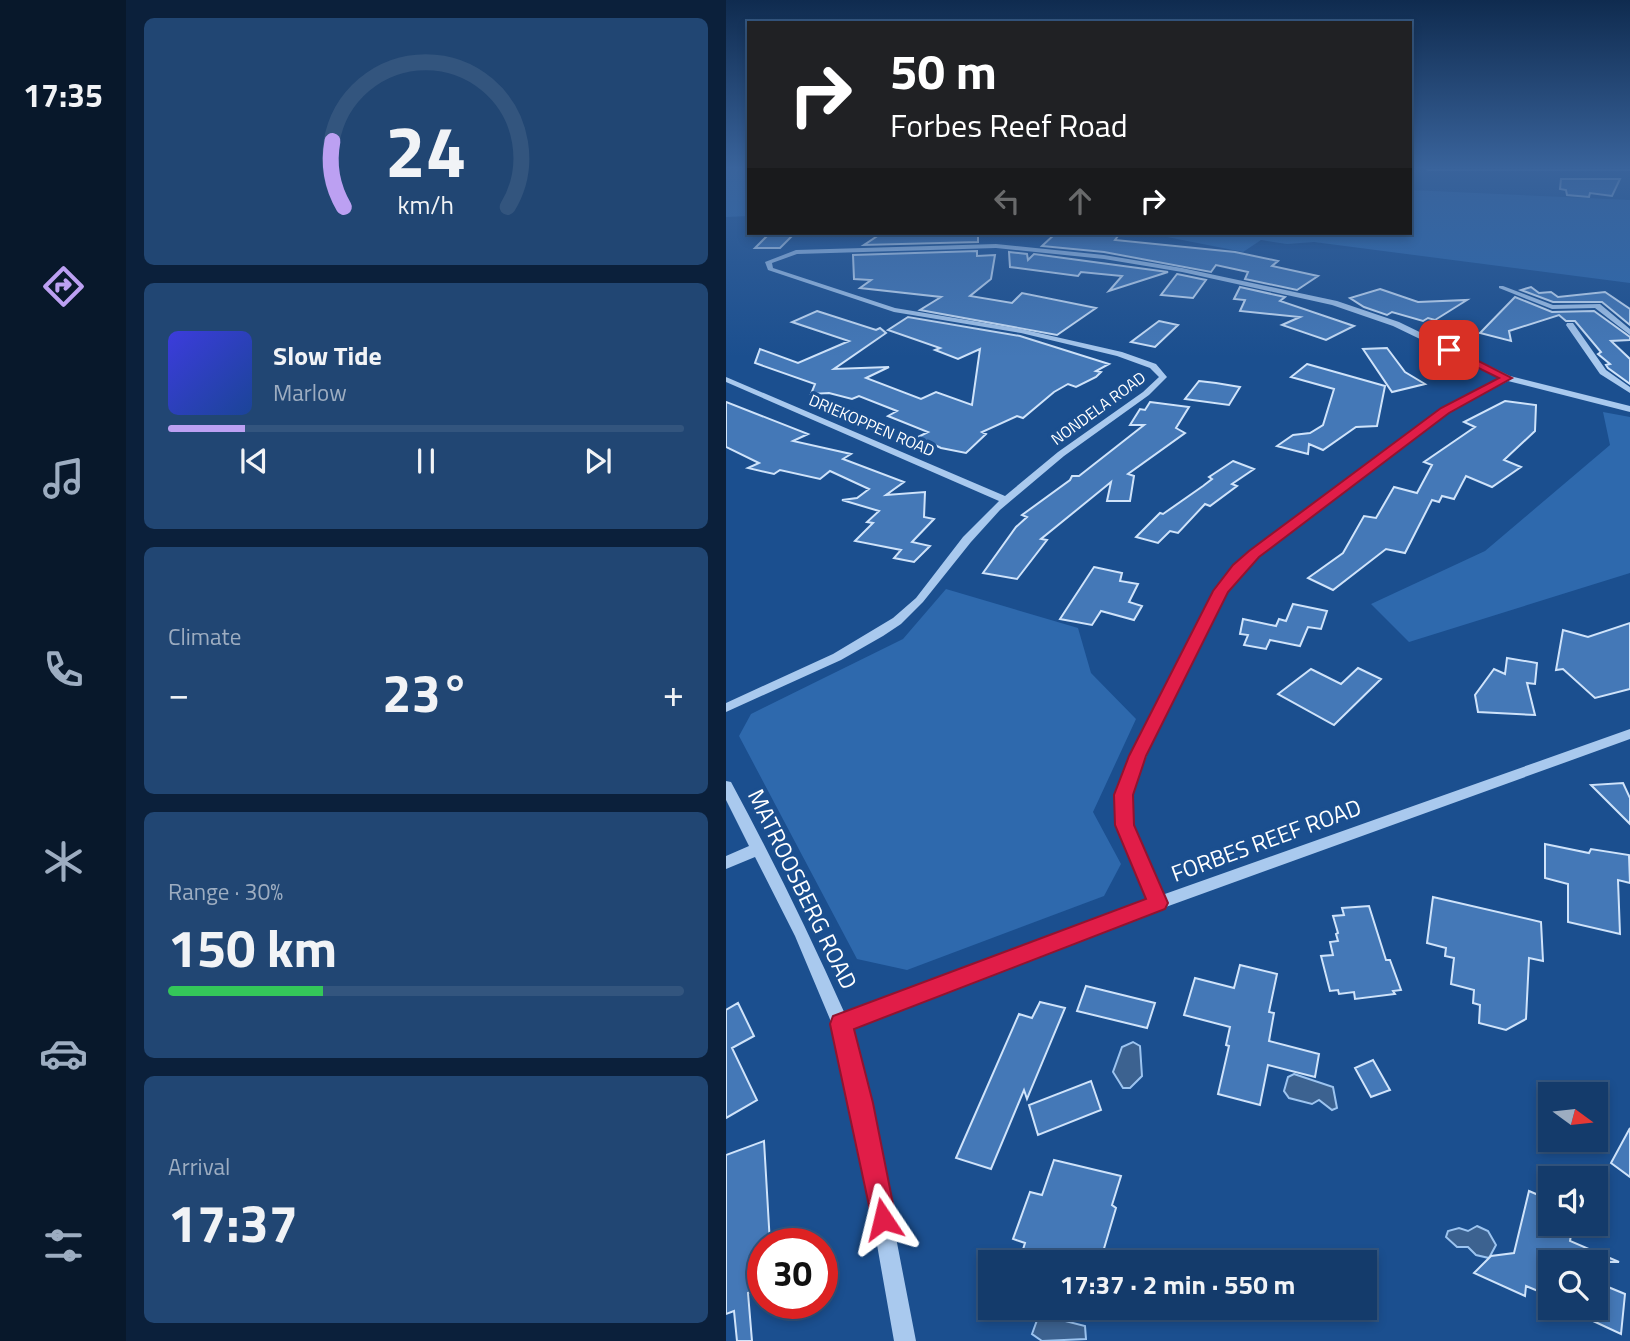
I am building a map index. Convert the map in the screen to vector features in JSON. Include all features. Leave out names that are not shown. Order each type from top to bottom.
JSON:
[{"type":"street","name":"NONDELA ROAD","points":[[726,708],[860,643],[898,620],[976,528],[1006,500],[1088,433],[1152,390],[1163,377],[1160,372],[1137,360],[1073,342],[894,310],[770,269],[767,265],[773,259],[796,253],[963,246],[1009,247],[1138,262],[1271,287],[1334,303],[1396,324],[1507,378]]},
{"type":"street","points":[[1501,287],[1553,307],[1597,306],[1630,333]]},
{"type":"street","points":[[1570,325],[1603,372],[1630,390]]},
{"type":"street","points":[[1158,903],[1124,825],[1123,795],[1137,756],[1229,578],[1254,554],[1445,410],[1507,378],[1630,409]]},
{"type":"street","name":"DRIEKOPPEN ROAD","points":[[726,379],[1006,500]]},
{"type":"street","name":"FORBES REEF ROAD","points":[[841,1024],[1158,903],[1630,734]]},
{"type":"street","name":"MATROOSBERG ROAD","points":[[726,786],[759,848],[841,1024],[861,1103],[905,1341]]},
{"type":"street","points":[[726,863],[759,848]]},
{"type":"shaded area","points":[[1630,232],[1630,283],[1314,242],[1287,244],[1261,240],[1243,252],[1157,235]]},
{"type":"shaded area","points":[[1603,412],[1630,417],[1630,573],[1409,642],[1371,604],[1485,551],[1610,445]]},
{"type":"shaded area","points":[[946,589],[1078,628],[1091,673],[1136,719],[1093,812],[1121,864],[1104,896],[907,970],[857,959],[739,736],[751,714],[903,639]]},
{"type":"shaded area","points":[[1133,1042],[1140,1046],[1142,1076],[1130,1088],[1123,1088],[1113,1072],[1122,1047]]},
{"type":"shaded area","points":[[1294,1074],[1333,1087],[1337,1108],[1332,1110],[1319,1100],[1312,1104],[1289,1098],[1284,1091],[1288,1077]]},
{"type":"shaded area","points":[[1477,1226],[1488,1231],[1496,1245],[1489,1258],[1476,1255],[1468,1247],[1457,1247],[1446,1237],[1448,1231],[1459,1228],[1468,1231]]},
{"type":"shaded area","points":[[1037,1320],[1061,1320],[1085,1326],[1086,1339],[1042,1341],[1032,1334]]},
{"type":"building","points":[[768,235],[793,235],[780,248],[755,248]]},
{"type":"building","points":[[879,235],[978,235],[978,242],[864,245]]},
{"type":"building","points":[[1054,235],[1111,235],[1118,236],[1115,240],[1235,252],[1278,261],[1272,266],[1318,276],[1297,290],[1245,279],[1248,272],[1216,265],[1211,272],[1104,252],[1042,246]]},
{"type":"building","points":[[977,251],[977,256],[995,255],[991,279],[970,296],[1012,303],[1022,293],[1096,308],[1057,335],[920,310],[941,297],[860,288],[871,280],[854,279],[853,255]]},
{"type":"building","points":[[1009,252],[1027,254],[1028,260],[1034,254],[1168,272],[1109,291],[1122,276],[1081,272],[1078,276],[1010,267]]},
{"type":"building","points":[[1177,274],[1206,280],[1193,298],[1161,295]]},
{"type":"building","points":[[1240,287],[1285,297],[1280,301],[1354,326],[1326,340],[1282,325],[1300,317],[1240,311],[1245,300],[1234,299]]},
{"type":"building","points":[[1531,287],[1539,293],[1551,292],[1558,297],[1605,292],[1630,309],[1630,325],[1602,302],[1553,302],[1521,290]]},
{"type":"building","points":[[1380,289],[1418,302],[1467,300],[1435,320],[1428,318],[1423,321],[1392,312],[1387,315],[1364,307],[1350,298]]},
{"type":"building","points":[[1515,297],[1552,312],[1594,311],[1630,337],[1630,340],[1611,341],[1630,359],[1630,384],[1608,368],[1606,365],[1610,364],[1598,354],[1601,352],[1575,321],[1566,321],[1559,315],[1509,331],[1511,341],[1480,333]]},
{"type":"building","points":[[817,311],[876,330],[880,328],[886,333],[834,369],[889,367],[866,378],[921,399],[936,392],[972,405],[980,349],[958,359],[935,350],[940,348],[888,330],[908,317],[1020,336],[1109,364],[1096,371],[1101,372],[1096,377],[1076,387],[1068,384],[1054,392],[1023,418],[1017,416],[982,432],[986,434],[966,453],[941,448],[918,437],[928,432],[888,416],[897,411],[859,396],[852,399],[829,393],[811,394],[815,384],[755,363],[760,349],[798,363],[849,341],[792,322]]},
{"type":"building","points":[[1159,321],[1178,325],[1155,347],[1131,342]]},
{"type":"building","points":[[1387,348],[1405,372],[1425,384],[1392,392],[1363,349]]},
{"type":"building","points":[[1307,364],[1385,386],[1377,426],[1356,427],[1323,450],[1309,444],[1308,454],[1277,446],[1293,435],[1310,433],[1323,425],[1334,389],[1291,377]]},
{"type":"building","points":[[1199,381],[1240,387],[1229,405],[1185,399]]},
{"type":"building","points":[[1505,401],[1536,405],[1535,431],[1504,460],[1521,467],[1492,487],[1466,476],[1454,499],[1442,496],[1439,502],[1432,500],[1405,553],[1386,549],[1333,590],[1308,578],[1343,553],[1364,516],[1376,518],[1394,487],[1417,493],[1432,465],[1424,462],[1475,427],[1464,422]]},
{"type":"building","points":[[726,402],[808,434],[793,441],[851,454],[843,459],[904,482],[886,495],[925,492],[924,517],[934,519],[912,542],[930,546],[914,562],[894,558],[901,550],[855,541],[873,523],[867,522],[879,511],[842,500],[857,498],[869,489],[830,471],[820,479],[780,470],[774,474],[748,468],[759,463],[726,447]]},
{"type":"building","points":[[1150,402],[1189,407],[1176,428],[1185,433],[1128,474],[1134,476],[1130,501],[1107,501],[1111,482],[1041,539],[1047,540],[1017,579],[983,573],[1016,527],[1027,517],[1022,515],[1072,476],[1079,476],[1144,425],[1130,425],[1140,409],[1145,410]]},
{"type":"building","points":[[1233,461],[1254,469],[1232,484],[1237,486],[1210,506],[1205,504],[1178,533],[1170,531],[1158,543],[1136,537],[1160,513],[1163,514],[1203,486],[1212,479],[1209,477]]},
{"type":"building","points":[[1094,567],[1122,573],[1120,581],[1138,584],[1129,602],[1142,606],[1134,620],[1101,611],[1092,625],[1060,619]]},
{"type":"building","points":[[1293,604],[1327,611],[1321,629],[1308,627],[1300,646],[1270,640],[1266,649],[1244,645],[1248,635],[1240,634],[1243,619],[1276,626],[1279,619],[1286,621]]},
{"type":"building","points":[[1630,623],[1630,689],[1595,698],[1563,669],[1556,670],[1563,630],[1588,637]]},
{"type":"building","points":[[1507,658],[1537,663],[1535,684],[1527,683],[1535,715],[1478,712],[1475,695],[1494,669],[1505,674]]},
{"type":"building","points":[[1358,668],[1381,679],[1334,725],[1278,694],[1311,669],[1341,684]]},
{"type":"building","points":[[1623,783],[1630,798],[1630,824],[1591,785]]},
{"type":"building","points":[[1545,844],[1589,853],[1591,849],[1629,855],[1630,883],[1618,880],[1620,934],[1568,922],[1568,884],[1545,878]]},
{"type":"building","points":[[1433,897],[1541,922],[1543,961],[1529,958],[1526,1019],[1506,1030],[1479,1023],[1480,1005],[1473,1003],[1474,990],[1451,984],[1454,958],[1445,956],[1446,948],[1427,943]]},
{"type":"building","points":[[1369,906],[1386,960],[1390,960],[1401,990],[1393,991],[1395,994],[1355,999],[1354,992],[1339,994],[1338,990],[1330,991],[1321,956],[1333,955],[1330,942],[1338,941],[1333,916],[1344,915],[1342,908]]},
{"type":"building","points":[[1240,965],[1277,974],[1269,1012],[1274,1013],[1269,1041],[1319,1054],[1315,1077],[1268,1065],[1260,1105],[1218,1094],[1229,1046],[1226,1045],[1230,1027],[1184,1015],[1195,978],[1234,988]]},
{"type":"building","points":[[1086,986],[1155,1003],[1147,1028],[1077,1011]]},
{"type":"building","points":[[1040,1002],[1065,1008],[1027,1099],[1024,1090],[991,1169],[956,1158],[1019,1014],[1032,1018]]},
{"type":"building","points":[[738,1003],[754,1036],[732,1048],[757,1100],[726,1118],[726,1010]]},
{"type":"building","points":[[1373,1060],[1390,1090],[1371,1097],[1355,1068]]},
{"type":"building","points":[[1091,1081],[1101,1110],[1038,1135],[1029,1105]]},
{"type":"building","points":[[1630,1128],[1630,1177],[1611,1163]]},
{"type":"building","points":[[764,1141],[769,1228],[747,1228],[747,1319],[750,1319],[752,1341],[737,1341],[734,1311],[726,1314],[726,1155]]},
{"type":"building","points":[[1054,1160],[1121,1176],[1112,1205],[1116,1208],[1104,1250],[1023,1250],[1025,1243],[1013,1239],[1030,1192],[1042,1195]]},
{"type":"building","points":[[1529,1191],[1538,1195],[1538,1236],[1571,1236],[1570,1241],[1591,1250],[1538,1250],[1538,1291],[1526,1286],[1525,1296],[1474,1273],[1491,1256],[1514,1253]]},
{"type":"building","points":[[1608,1287],[1625,1294],[1621,1334],[1591,1320],[1608,1320]]},
{"type":"route","points":[[883,1219],[861,1103],[841,1024],[1158,903],[1124,825],[1123,795],[1137,756],[1221,591],[1229,578],[1254,554],[1398,449],[1445,410],[1507,378],[1449,350]]}]
